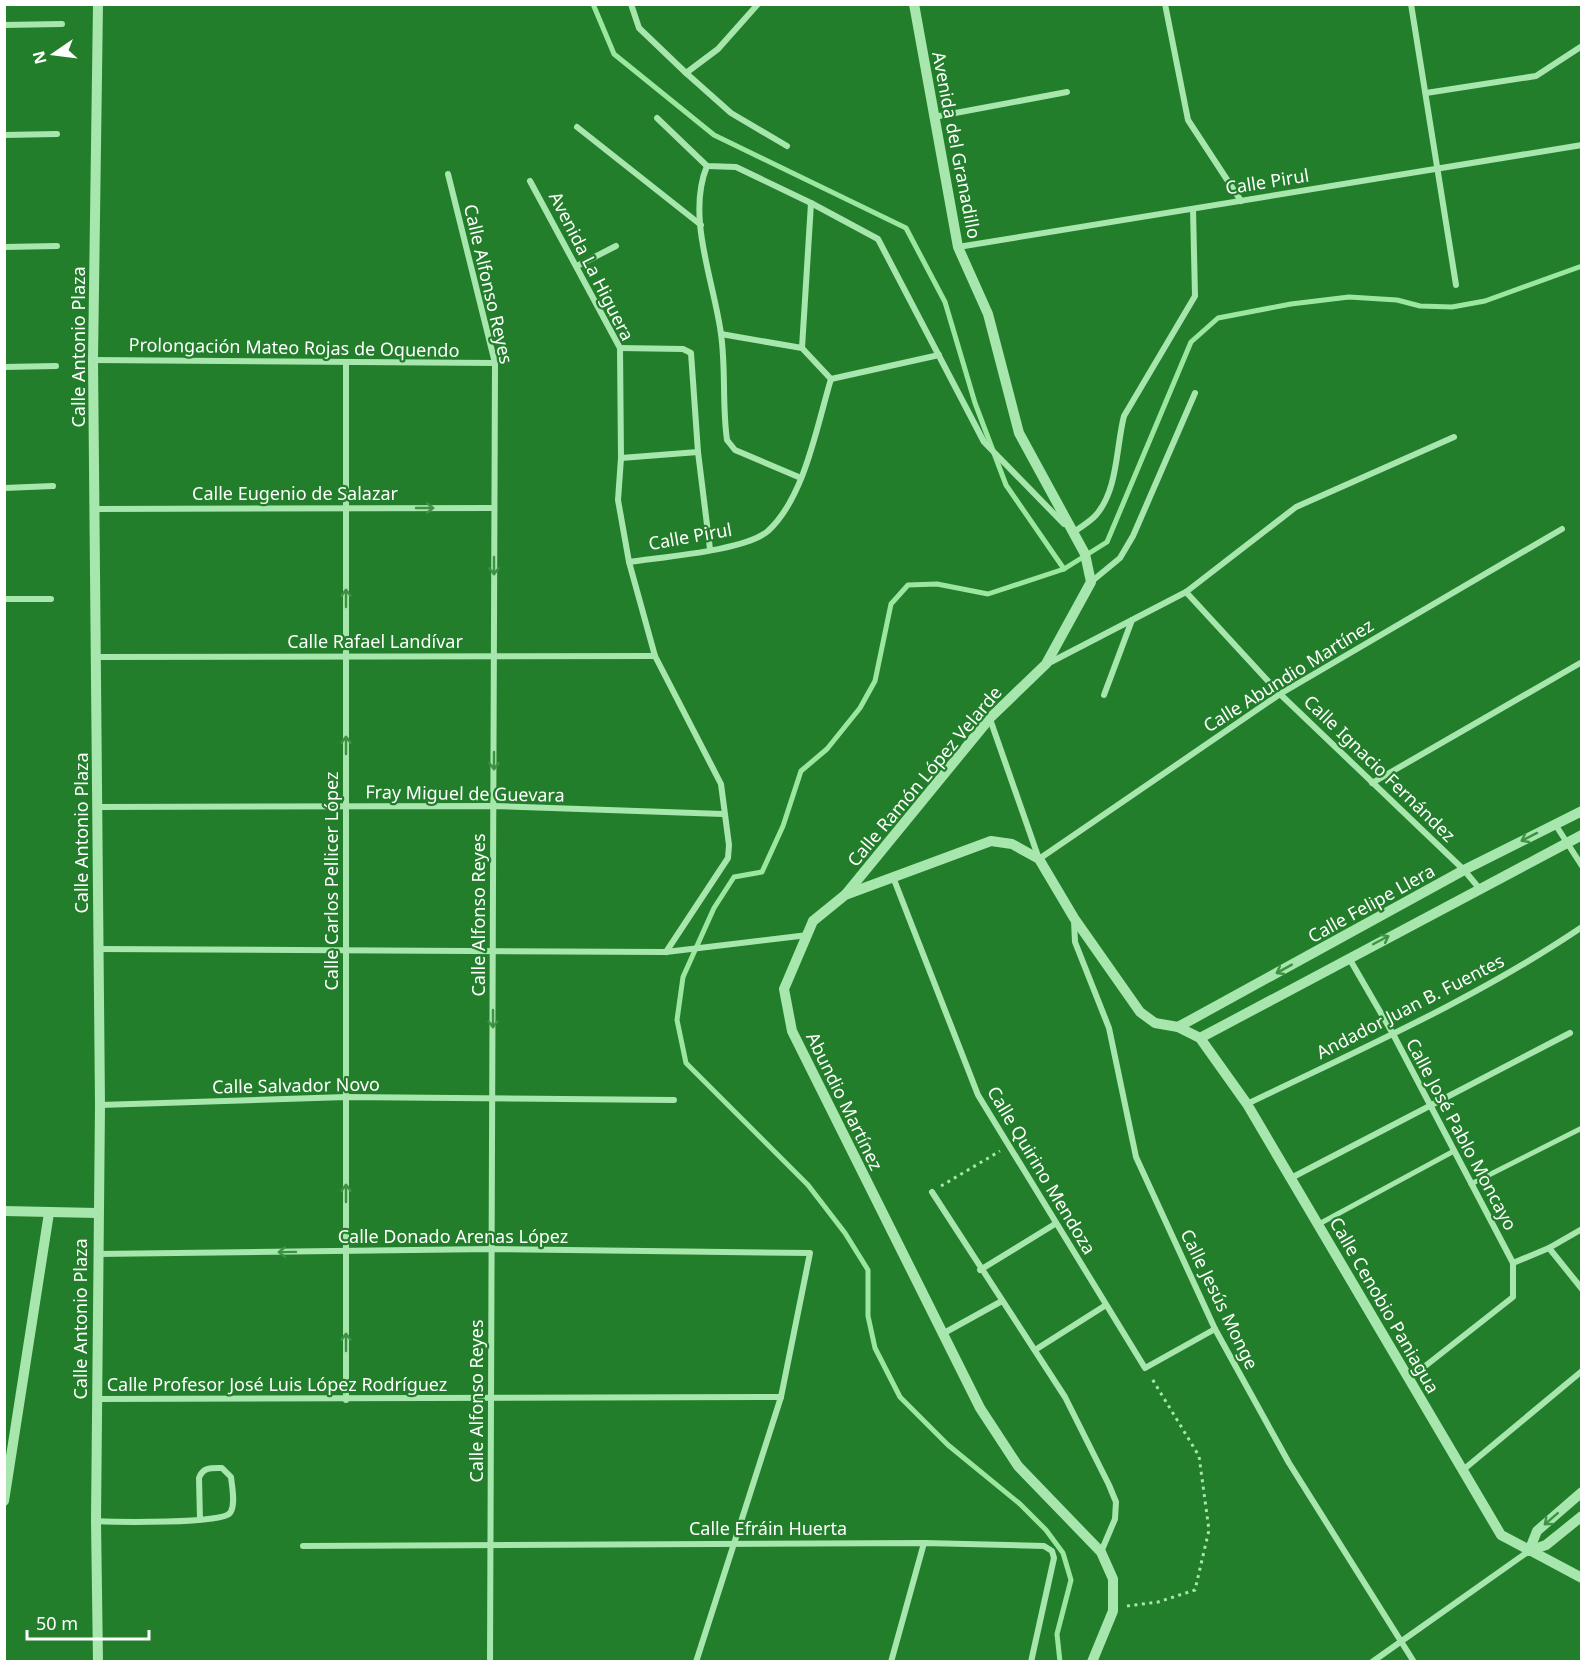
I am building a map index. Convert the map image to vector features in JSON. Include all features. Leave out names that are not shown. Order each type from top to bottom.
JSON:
[{"type":"street","name":"Calle Antonio Plaza","points":[[98,4],[93,360],[100,1105],[97,1213],[98,1662]]},
{"type":"street","points":[[632,4],[639,28],[686,73],[730,113],[787,146]]},
{"type":"street","points":[[686,73],[718,49],[758,4]]},
{"type":"street","name":"Avenida del Granadillo","points":[[914,4],[958,247],[988,314],[1019,433],[1085,554],[1091,578]]},
{"type":"street","points":[[1165,4],[1188,120],[1240,201]]},
{"type":"street","points":[[1411,4],[1456,285]]},
{"type":"street","points":[[4,25],[62,24]]},
{"type":"street","points":[[1426,93],[1536,76],[1581,46]]},
{"type":"street","points":[[934,117],[1067,92]]},
{"type":"street","points":[[657,118],[707,166],[736,167],[811,203],[878,239],[984,442],[1073,533],[1096,514],[1116,473],[1119,435],[1124,416],[1195,296],[1193,209]]},
{"type":"street","points":[[577,127],[701,225]]},
{"type":"street","points":[[4,135],[57,134]]},
{"type":"street","name":"Calle Pirul","points":[[958,247],[1581,145]]},
{"type":"street","points":[[707,166],[700,183],[701,225],[721,334],[728,440],[735,450],[801,478]]},
{"type":"street","name":"Calle Alfonso Reyes","points":[[448,174],[495,363],[490,1662]]},
{"type":"street","name":"Avenida La Higuera","points":[[530,181],[620,348],[621,458],[618,500],[629,562],[655,656],[721,784],[723,814],[729,845],[728,858],[666,952]]},
{"type":"street","points":[[802,348],[811,203]]},
{"type":"street","points":[[4,247],[57,246]]},
{"type":"street","points":[[577,266],[616,246]]},
{"type":"street","points":[[721,334],[802,348],[831,379],[939,356]]},
{"type":"street","points":[[620,348],[682,349],[691,353],[698,452],[713,549]]},
{"type":"street","name":"Prolongación Mateo Rojas de Oquendo","points":[[93,360],[495,363]]},
{"type":"street","name":"Calle Carlos Pellicer López","points":[[345,362],[346,1400]]},
{"type":"street","points":[[4,367],[56,366]]},
{"type":"street","name":"Calle Pirul","points":[[629,562],[736,545],[767,532],[785,509],[801,478],[831,379]]},
{"type":"street","points":[[1091,578],[1120,558],[1133,536],[1195,393]]},
{"type":"street","points":[[1046,664],[1186,592],[1296,507],[1454,437]]},
{"type":"street","points":[[621,458],[698,452]]},
{"type":"street","points":[[4,488],[52,486]]},
{"type":"street","name":"Calle Eugenio de Salazar","points":[[95,509],[495,507]]},
{"type":"street","name":"Calle Abundio Martínez","points":[[1039,859],[1280,694],[1562,529]]},
{"type":"street","name":"Calle Ramón López Velarde","points":[[845,896],[990,718],[1046,664],[1091,578]]},
{"type":"street","name":"Calle Ignacio Fernández","points":[[1186,592],[1280,694],[1464,870],[1479,888]]},
{"type":"street","points":[[4,599],[51,599]]},
{"type":"street","points":[[1104,695],[1132,620]]},
{"type":"street","name":"Calle Rafael Landívar","points":[[96,657],[655,656]]},
{"type":"street","points":[[1372,783],[1581,662]]},
{"type":"street","points":[[990,718],[1039,859]]},
{"type":"street","name":"Fray Miguel de Guevara","points":[[97,807],[493,806],[723,814]]},
{"type":"street","name":"Calle Felipe Llera","points":[[1178,1027],[1464,870],[1581,811]]},
{"type":"street","points":[[1555,824],[1581,866]]},
{"type":"street","name":"Calle Felipe Llera","points":[[1200,1038],[1581,835]]},
{"type":"street","name":"Abundio Martínez","points":[[1092,1662],[1113,1611],[1113,1580],[1101,1552],[1018,1466],[980,1408],[792,1031],[784,989],[813,921],[845,896],[991,841],[1012,843],[1039,859],[1074,918],[1140,1012],[1155,1023],[1178,1027]]},
{"type":"street","name":"Calle Quirino Mendoza","points":[[893,876],[978,1095],[1145,1368]]},
{"type":"street","name":"Calle Jesús Monge","points":[[1074,918],[1075,942],[1108,1028],[1137,1157],[1215,1329],[1289,1463],[1413,1662]]},
{"type":"street","name":"Andador Juan B. Fuentes","points":[[1247,1104],[1393,1034],[1528,963],[1581,927]]},
{"type":"street","points":[[98,949],[666,952],[808,935]]},
{"type":"street","name":"Calle José Pablo Moncayo","points":[[1349,957],[1393,1034],[1513,1263]]},
{"type":"street","name":"Calle Cenobio Paniagua","points":[[1178,1027],[1200,1038],[1247,1104],[1501,1535],[1581,1578]]},
{"type":"street","points":[[1291,1178],[1570,1033]]},
{"type":"street","name":"Calle Salvador Novo","points":[[100,1105],[346,1097],[674,1100]]},
{"type":"street","points":[[1472,1184],[1581,1128]]},
{"type":"street","points":[[1319,1224],[1455,1151]]},
{"type":"street","points":[[932,1192],[980,1270],[1065,1396],[1116,1502],[1115,1519],[1101,1552]]},
{"type":"street","points":[[4,1211],[49,1214],[97,1213]]},
{"type":"street","points":[[4,1501],[49,1214]]},
{"type":"street","points":[[980,1270],[1056,1224]]},
{"type":"street","points":[[1410,1378],[1513,1297],[1513,1263],[1549,1248],[1581,1230]]},
{"type":"street","points":[[1549,1248],[1581,1289]]},
{"type":"street","name":"Calle Donado Arenas López","points":[[97,1254],[492,1249],[810,1253],[781,1397]]},
{"type":"street","points":[[944,1333],[1002,1300]]},
{"type":"street","points":[[1035,1350],[1106,1305]]},
{"type":"street","points":[[1145,1368],[1215,1329]]},
{"type":"street","points":[[1463,1470],[1581,1371]]},
{"type":"street","points":[[696,1662],[736,1544],[781,1397]]},
{"type":"street","name":"Calle Profesor José Luis López Rodríguez","points":[[97,1399],[491,1400],[781,1397]]},
{"type":"street","points":[[96,1521],[200,1520],[222,1518],[229,1515],[233,1507],[231,1477],[222,1468],[207,1468],[199,1478],[200,1520]]},
{"type":"street","points":[[1528,1551],[1536,1531],[1581,1492]]},
{"type":"street","points":[[1372,1662],[1528,1551],[1546,1545],[1581,1516]]},
{"type":"street","points":[[891,1662],[924,1543]]},
{"type":"street","name":"Calle Efráin Huerta","points":[[303,1546],[924,1543],[1044,1546],[1052,1551],[1054,1558],[1031,1662]]},
{"type":"path","points":[[932,1192],[1008,1147]]},
{"type":"path","points":[[1113,1611],[1196,1590],[1209,1530],[1199,1455],[1145,1368]]},
{"type":"waterway","points":[[593,4],[614,54],[714,135],[906,228],[945,302],[975,403],[1006,485],[1064,569]]},
{"type":"waterway","points":[[1060,1662],[1057,1634],[1071,1580],[1063,1553],[1046,1530],[1020,1504],[948,1445],[900,1397],[875,1348],[868,1316],[868,1270],[845,1233],[808,1185],[686,1063],[677,1020],[683,977],[714,908],[734,877],[762,872],[783,826],[801,771],[827,749],[860,708],[875,681],[891,604],[908,585],[937,584],[988,594],[1064,569],[1107,542],[1191,342],[1218,318],[1291,304],[1349,297],[1397,300],[1420,306],[1452,307],[1485,301],[1582,266]]}]
